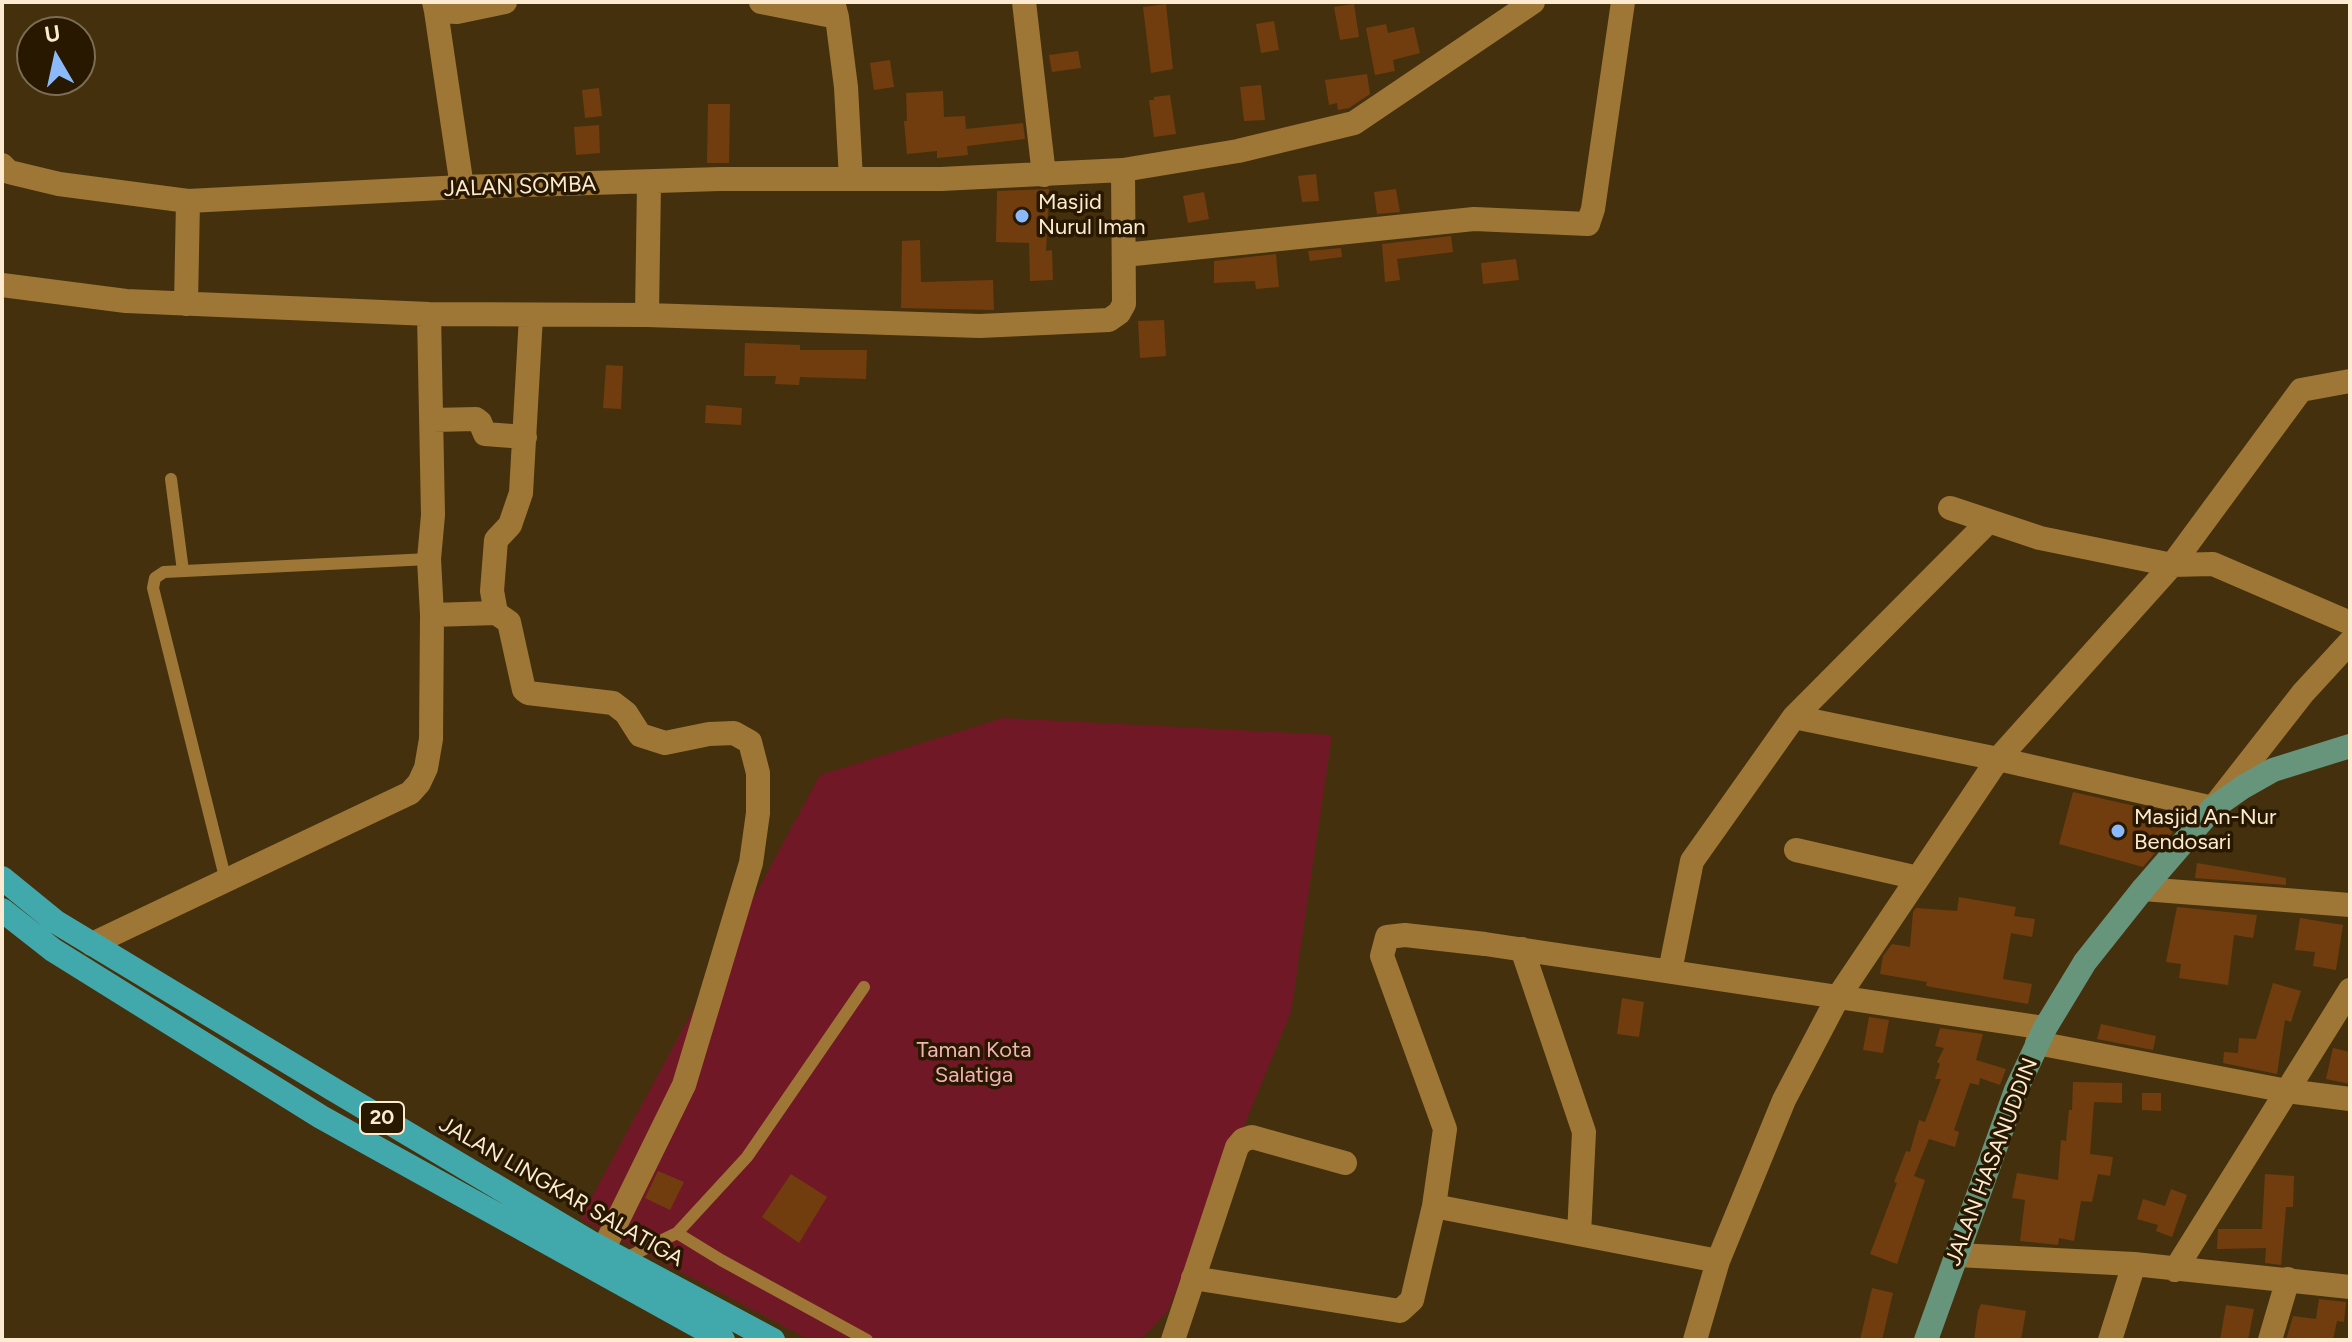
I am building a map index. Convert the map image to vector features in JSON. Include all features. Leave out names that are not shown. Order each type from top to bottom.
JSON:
[{"type":"highway","name":"JALAN LINGKAR SALATIGA","points":[[2,878],[56,922],[613,1263],[723,1340]]},
{"type":"highway","name":"JALAN LINGKAR SALATIGA","points":[[2,910],[53,950],[321,1117],[773,1340]]},
{"type":"main road","name":"JALAN HASANUDDIN","points":[[1926,1340],[2016,1090],[2041,1035],[2085,962],[2213,808],[2273,770],[2350,746]]},
{"type":"street","points":[[462,187],[435,7],[457,12],[505,2]]},
{"type":"street","points":[[761,2],[835,10],[846,87],[851,179]]},
{"type":"street","points":[[1024,2],[1044,175]]},
{"type":"street","name":"JALAN SOMBA","points":[[4,173],[59,184],[188,201],[462,187],[720,179],[941,179],[1123,170],[1238,151],[1354,123],[1533,2]]},
{"type":"street","points":[[1124,255],[1474,219],[1588,224],[1593,209],[1623,2]]},
{"type":"street","points":[[2,285],[126,301],[429,314],[647,315],[980,326],[1109,320],[1119,313],[1124,304],[1123,170]]},
{"type":"street","points":[[647,315],[649,183]]},
{"type":"street","points":[[186,304],[188,201]]},
{"type":"street","points":[[92,944],[410,793],[419,783],[426,768],[431,739],[429,559],[433,525],[433,420],[429,314]]},
{"type":"street","points":[[496,613],[492,591],[494,550],[496,540],[510,525],[517,508],[525,437],[531,316]]},
{"type":"street","points":[[1695,1340],[1718,1261],[1784,1100],[1838,997],[1998,759],[2172,565],[2301,390],[2350,381]]},
{"type":"street","points":[[433,420],[476,419],[485,434],[525,437]]},
{"type":"street","points":[[1950,508],[2040,538],[2172,565],[2213,564],[2350,623]]},
{"type":"street","points":[[1670,971],[1692,861],[1794,717],[1989,521]]},
{"type":"street","points":[[432,615],[496,613],[509,622],[524,690],[528,693],[613,703],[626,713],[640,735],[665,743],[709,734],[734,733],[750,742],[756,759],[758,813],[751,863],[723,962],[684,1085],[613,1263]]},
{"type":"street","points":[[1794,717],[2213,808],[2303,693],[2350,642]]},
{"type":"street","points":[[1796,850],[1918,878]]},
{"type":"street","points":[[2143,889],[2350,905]]},
{"type":"street","points":[[1193,1278],[1400,1311],[1412,1300],[1434,1206],[1445,1129],[1382,956],[1387,937],[1405,935],[1522,949],[1838,997],[2041,1035],[2287,1091],[2350,1099]]},
{"type":"street","points":[[1522,949],[1584,1132],[1579,1234]]},
{"type":"street","points":[[2175,1270],[2350,990]]},
{"type":"street","points":[[1173,1340],[1237,1147],[1243,1140],[1252,1137],[1345,1163]]},
{"type":"street","points":[[1434,1206],[1718,1261]]},
{"type":"street","points":[[1957,1255],[2134,1264],[2350,1287]]},
{"type":"street","points":[[2110,1340],[2134,1264]]},
{"type":"street","points":[[2270,1340],[2288,1279]]},
{"type":"lane","points":[[171,479],[183,571]]},
{"type":"lane","points":[[226,881],[153,588],[155,578],[164,572],[429,559]]},
{"type":"lane","points":[[613,1263],[677,1233],[747,1157],[864,987]]},
{"type":"lane","points":[[677,1233],[867,1340]]},
{"type":"green space","name":"Taman Kota Salatiga","points":[[1003,718],[1332,735],[1291,1012],[1168,1311],[1140,1340],[810,1340],[580,1219],[820,775]]},
{"type":"building","points":[[1166,4],[1173,69],[1151,73],[1143,7]]},
{"type":"building","points":[[1354,4],[1359,37],[1340,40],[1334,7]]},
{"type":"building","points":[[1274,21],[1279,50],[1261,53],[1256,24]]},
{"type":"building","points":[[1386,24],[1388,33],[1414,27],[1420,53],[1393,60],[1395,71],[1375,75],[1366,28]]},
{"type":"building","points":[[1078,51],[1081,68],[1052,72],[1049,55]]},
{"type":"building","points":[[890,60],[894,87],[874,90],[870,63]]},
{"type":"building","points":[[1367,74],[1370,94],[1349,108],[1338,110],[1337,103],[1329,105],[1325,80]]},
{"type":"building","points":[[1261,85],[1265,120],[1244,121],[1240,87]]},
{"type":"building","points":[[599,88],[602,116],[585,118],[582,90]]},
{"type":"building","points":[[943,91],[944,117],[965,116],[966,129],[1023,123],[1025,139],[967,146],[968,155],[937,158],[937,151],[907,154],[904,121],[907,121],[906,93]]},
{"type":"building","points":[[1170,95],[1176,134],[1154,137],[1149,100]]},
{"type":"building","points":[[708,104],[730,104],[729,163],[707,163]]},
{"type":"building","points":[[599,125],[600,153],[576,155],[574,127]]},
{"type":"building","points":[[1316,174],[1319,201],[1302,202],[1298,176]]},
{"type":"building","name":"Masjid Nurul Iman","points":[[1049,189],[1046,251],[1052,250],[1053,280],[1030,281],[1029,243],[996,242],[997,191]]},
{"type":"building","points":[[1396,189],[1400,212],[1377,214],[1374,192]]},
{"type":"building","points":[[1204,192],[1209,219],[1188,223],[1183,196]]},
{"type":"building","points":[[1451,236],[1453,252],[1397,259],[1400,280],[1385,282],[1382,244]]},
{"type":"building","points":[[920,240],[921,282],[993,280],[994,310],[901,308],[902,241]]},
{"type":"building","points":[[1341,248],[1342,257],[1310,261],[1308,251]]},
{"type":"building","points":[[1276,254],[1279,287],[1256,289],[1255,281],[1214,283],[1214,261]]},
{"type":"building","points":[[1516,259],[1519,280],[1483,284],[1481,263]]},
{"type":"building","points":[[1164,320],[1166,356],[1140,358],[1138,321]]},
{"type":"building","points":[[745,343],[800,345],[800,350],[867,350],[866,379],[800,377],[799,385],[775,384],[776,376],[744,376]]},
{"type":"building","points":[[606,365],[623,366],[621,409],[603,408]]},
{"type":"building","points":[[706,405],[742,408],[741,425],[705,423]]},
{"type":"building","name":"Masjid An-Nur Bendosari","points":[[2073,792],[2184,819],[2143,867],[2059,844]]},
{"type":"building","points":[[2197,863],[2286,878],[2286,885],[2195,878]]},
{"type":"building","points":[[1959,897],[2016,907],[2014,916],[2035,919],[2032,937],[2011,933],[2003,979],[2032,984],[2028,1004],[1926,986],[1927,982],[1880,974],[1883,956],[1892,944],[1910,947],[1916,908],[1957,911]]},
{"type":"building","points":[[2177,907],[2257,915],[2253,938],[2234,935],[2228,985],[2179,978],[2181,964],[2166,962]]},
{"type":"building","points":[[2300,918],[2343,925],[2336,970],[2313,966],[2315,952],[2295,950]]},
{"type":"building","points":[[2273,983],[2301,991],[2291,1022],[2285,1020],[2277,1074],[2223,1063],[2224,1052],[2238,1053],[2239,1038],[2256,1039]]},
{"type":"building","points":[[1622,998],[1644,1002],[1639,1037],[1617,1034]]},
{"type":"building","points":[[1869,1017],[1889,1020],[1883,1053],[1863,1050]]},
{"type":"building","points":[[2101,1024],[2156,1036],[2153,1050],[2097,1039]]},
{"type":"building","points":[[1940,1028],[1983,1034],[1976,1060],[2006,1069],[2000,1085],[1980,1078],[1979,1085],[1970,1083],[1954,1130],[1959,1132],[1955,1147],[1929,1139],[1914,1176],[1925,1180],[1897,1264],[1870,1254],[1906,1151],[1910,1152],[1919,1120],[1925,1122],[1941,1079],[1935,1079],[1940,1064],[1937,1062],[1944,1048],[1935,1046]]},
{"type":"building","points":[[2333,1048],[2350,1052],[2350,1084],[2326,1079]]},
{"type":"building","points":[[2073,1082],[2122,1083],[2122,1103],[2094,1102],[2090,1154],[2113,1157],[2110,1176],[2098,1174],[2092,1202],[2081,1201],[2074,1241],[2059,1238],[2058,1245],[2020,1241],[2025,1200],[2012,1198],[2017,1173],[2058,1180],[2061,1140],[2066,1141],[2069,1110],[2072,1110]]},
{"type":"building","points":[[2142,1093],[2161,1093],[2161,1111],[2142,1110]]},
{"type":"building","points":[[658,1171],[684,1182],[670,1210],[645,1198]]},
{"type":"building","points":[[791,1174],[827,1197],[799,1243],[762,1217]]},
{"type":"building","points":[[2265,1174],[2294,1176],[2293,1207],[2286,1207],[2281,1265],[2265,1263],[2266,1248],[2217,1249],[2218,1229],[2262,1229]]},
{"type":"building","points":[[2171,1189],[2187,1195],[2172,1237],[2156,1231],[2158,1225],[2137,1219],[2143,1199],[2165,1206]]},
{"type":"building","points":[[1872,1288],[1893,1293],[1882,1340],[1860,1340]]},
{"type":"building","points":[[2319,1299],[2346,1302],[2344,1322],[2337,1321],[2333,1340],[2286,1340],[2293,1316],[2316,1319]]},
{"type":"building","points":[[1981,1304],[2026,1311],[2021,1340],[1974,1340]]},
{"type":"building","points":[[2226,1305],[2254,1309],[2248,1340],[2220,1340]]},
{"type":"place","name":"Masjid Nurul Iman","points":[[1022,216]]},
{"type":"place","name":"Masjid An-Nur Bendosari","points":[[2118,831]]}]
